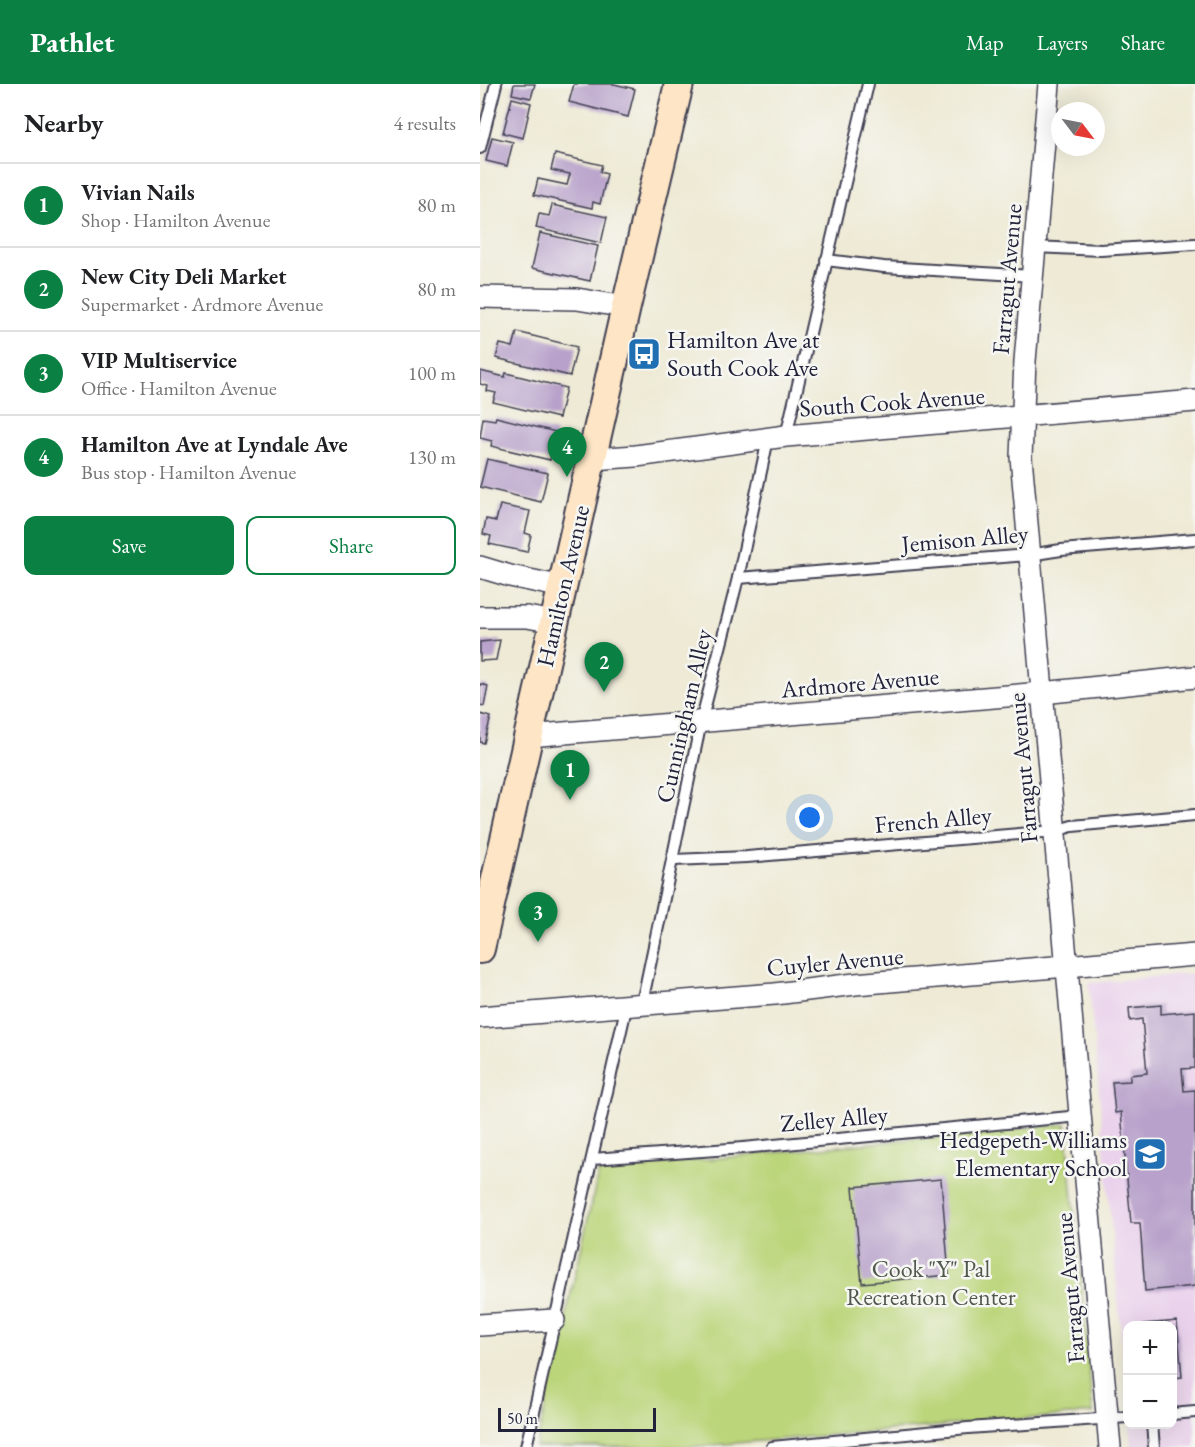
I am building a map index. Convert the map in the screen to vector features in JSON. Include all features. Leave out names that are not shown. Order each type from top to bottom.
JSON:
[{"type":"main road","name":"Hamilton Avenue","points":[[480,949],[488,875],[528,736],[679,84]]},
{"type":"street","name":"Farragut Avenue","points":[[1049,84],[1034,247],[1021,457],[1080,1116],[1118,1418],[1110,1447]]},
{"type":"street","points":[[480,297],[577,299],[626,307]]},
{"type":"street","name":"South Cook Avenue","points":[[593,459],[636,456],[777,437],[1195,401]]},
{"type":"street","points":[[480,567],[563,587]]},
{"type":"street","points":[[480,617],[527,617],[555,622]]},
{"type":"street","name":"Ardmore Avenue","points":[[528,736],[1042,693],[1195,677]]},
{"type":"street","name":"Cuyler Avenue","points":[[480,1017],[634,1003],[775,994],[855,984],[1195,955]]},
{"type":"street","points":[[480,1325],[554,1320]]},
{"type":"lane","points":[[480,148],[496,84]]},
{"type":"lane","name":"Cunningham Alley","points":[[525,1447],[592,1159],[673,860],[701,722],[738,578],[826,260],[868,84]]},
{"type":"lane","points":[[1034,247],[1101,250],[1195,244]]},
{"type":"lane","points":[[826,260],[884,267],[1032,276]]},
{"type":"lane","name":"Jemison Alley","points":[[738,578],[1029,555],[1061,550],[1195,539]]},
{"type":"lane","name":"French Alley","points":[[673,860],[747,858],[1055,831],[1071,826],[1195,815]]},
{"type":"lane","name":"Zelley Alley","points":[[592,1159],[685,1154],[1080,1116]]},
{"type":"lane","points":[[1177,1414],[1195,1412]]},
{"type":"lane","points":[[772,1447],[968,1428],[1118,1418]]},
{"type":"lane","points":[[1152,1429],[1154,1447]]},
{"type":"shaded area","name":"Hedgepeth-Williams Elementary School","points":[[1195,973],[1195,1447],[1132,1447],[1130,1429],[1177,1429],[1177,1321],[1123,1321],[1123,1353],[1089,983]]},
{"type":"green space","name":"Cook \"Y\" Pal Recreation Center","points":[[1066,1124],[1093,1413],[689,1447],[536,1447],[599,1170]]},
{"type":"building","points":[[514,84],[535,84],[531,98],[512,94]]},
{"type":"building","points":[[574,84],[614,84],[635,89],[628,117],[569,102]]},
{"type":"building","points":[[512,98],[531,103],[523,138],[503,133]]},
{"type":"building","points":[[492,137],[513,142],[507,166],[486,161]]},
{"type":"building","points":[[555,154],[602,165],[600,172],[607,174],[600,204],[593,202],[592,208],[534,195],[538,179],[567,185],[570,174],[551,170]]},
{"type":"building","points":[[552,205],[607,217],[601,243],[536,228],[539,214],[549,216]]},
{"type":"building","points":[[540,233],[598,246],[590,281],[532,268]]},
{"type":"building","points":[[517,332],[577,347],[570,376],[496,358],[500,344],[513,347]]},
{"type":"building","points":[[480,371],[505,377],[506,373],[566,388],[559,418],[493,402],[496,393],[487,391],[488,386],[480,384]]},
{"type":"building","points":[[496,417],[556,432],[550,460],[491,446],[492,441],[480,438],[483,418],[495,420]]},
{"type":"building","points":[[487,459],[548,473],[541,502],[480,487]]},
{"type":"building","points":[[500,505],[530,511],[525,533],[531,535],[527,552],[489,544],[491,536],[483,534],[486,519],[496,521]]},
{"type":"building","points":[[500,640],[496,660],[480,661],[480,642]]},
{"type":"building","points":[[480,684],[488,686],[484,706],[480,705]]},
{"type":"building","points":[[480,714],[491,717],[484,743],[480,742]]},
{"type":"building","points":[[1161,1005],[1161,1014],[1195,1011],[1195,1068],[1182,1069],[1184,1091],[1195,1090],[1195,1286],[1145,1291],[1140,1223],[1131,1223],[1121,1112],[1115,1113],[1112,1082],[1130,1081],[1130,1075],[1147,1073],[1142,1019],[1130,1021],[1129,1008]]},
{"type":"building","points":[[941,1179],[949,1275],[862,1283],[853,1187]]},
{"type":"building","points":[[1177,1321],[1182,1377],[1177,1378]]},
{"type":"place","name":"Hamilton Ave at South Cook Ave","points":[[644,354]]},
{"type":"place","name":"Hamilton Ave at Lyndale Ave","points":[[567,477]]},
{"type":"place","name":"New City Deli Market","points":[[604,692]]},
{"type":"place","name":"Vivian Nails","points":[[570,800]]},
{"type":"place","name":"VIP Multiservice","points":[[538,942]]},
{"type":"place","name":"Hedgepeth-Williams Elementary School","points":[[1150,1154]]}]
